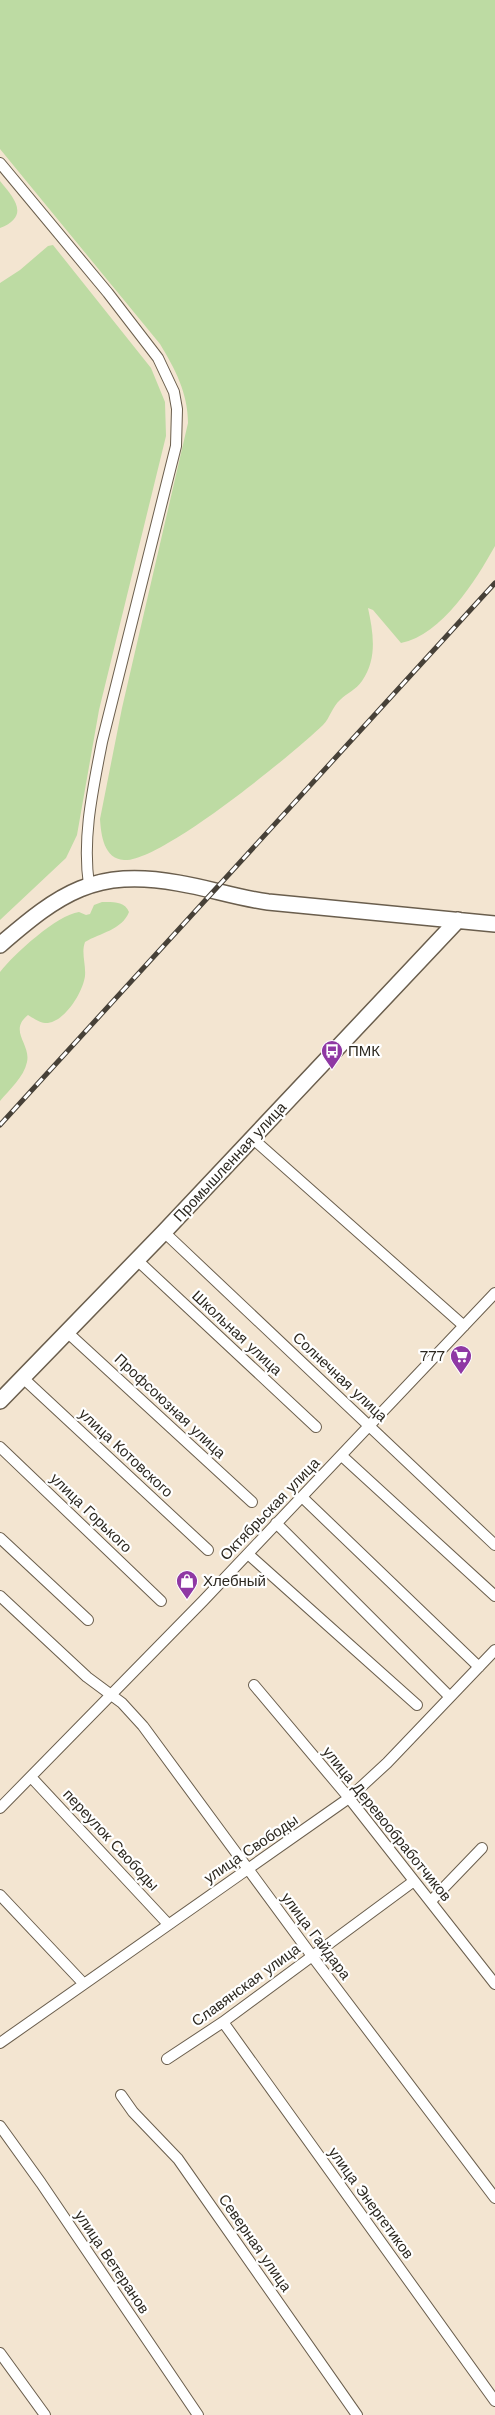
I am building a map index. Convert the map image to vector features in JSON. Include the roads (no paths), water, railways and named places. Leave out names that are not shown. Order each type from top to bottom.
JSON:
[{"type":"street","points":[[0,163],[144,339],[168,376],[174,392],[177,409],[176,446],[94,780],[87,841],[89,885]]},
{"type":"street","points":[[0,945],[52,902],[70,892],[89,885],[120,879],[163,881],[251,900],[495,924]]},
{"type":"street","name":"Промышленная улица","points":[[0,1401],[164,1232],[458,920]]},
{"type":"street","points":[[252,1138],[464,1326]]},
{"type":"street","name":"Солнечная улица","points":[[164,1232],[495,1545]]},
{"type":"street","name":"Школьная улица","points":[[137,1260],[316,1427]]},
{"type":"street","name":"Октябрьская улица","points":[[0,1808],[248,1554],[495,1293]]},
{"type":"street","name":"Профсоюзная улица","points":[[67,1332],[252,1502]]},
{"type":"street","name":"улица Котовского","points":[[23,1378],[208,1550]]},
{"type":"street","name":"улица Горького","points":[[0,1447],[161,1601]]},
{"type":"street","points":[[342,1456],[495,1596]]},
{"type":"street","points":[[302,1496],[478,1667]]},
{"type":"street","points":[[276,1523],[450,1697]]},
{"type":"street","points":[[0,1538],[88,1620]]},
{"type":"street","points":[[248,1554],[417,1705]]},
{"type":"street","name":"улица Гайдара","points":[[0,1596],[143,1726],[312,1956],[495,2198]]},
{"type":"street","name":"улица Свободы","points":[[0,2043],[349,1798],[387,1763],[495,1650]]},
{"type":"street","name":"улица Деревообработчиков","points":[[254,1685],[349,1798],[495,1984]]},
{"type":"street","name":"переулок Свободы","points":[[31,1776],[168,1924]]},
{"type":"street","points":[[431,1901],[482,1848]]},
{"type":"street","name":"Славянская улица","points":[[167,2059],[223,2022],[414,1880]]},
{"type":"street","points":[[0,1895],[84,1984]]},
{"type":"street","name":"улица Энергетиков","points":[[223,2022],[495,2401]]},
{"type":"street","name":"Северная улица","points":[[121,2095],[132,2112],[178,2159],[357,2415]]},
{"type":"street","name":"улица Ветеранов","points":[[0,2126],[41,2183],[198,2415]]},
{"type":"street","points":[[0,2353],[45,2415]]},
{"type":"railway","points":[[0,1125],[495,583]]},
{"type":"place","name":"ПМК","points":[[332,1070]]},
{"type":"place","name":"777","points":[[461,1375]]},
{"type":"place","name":"Хлебный","points":[[187,1600]]}]
